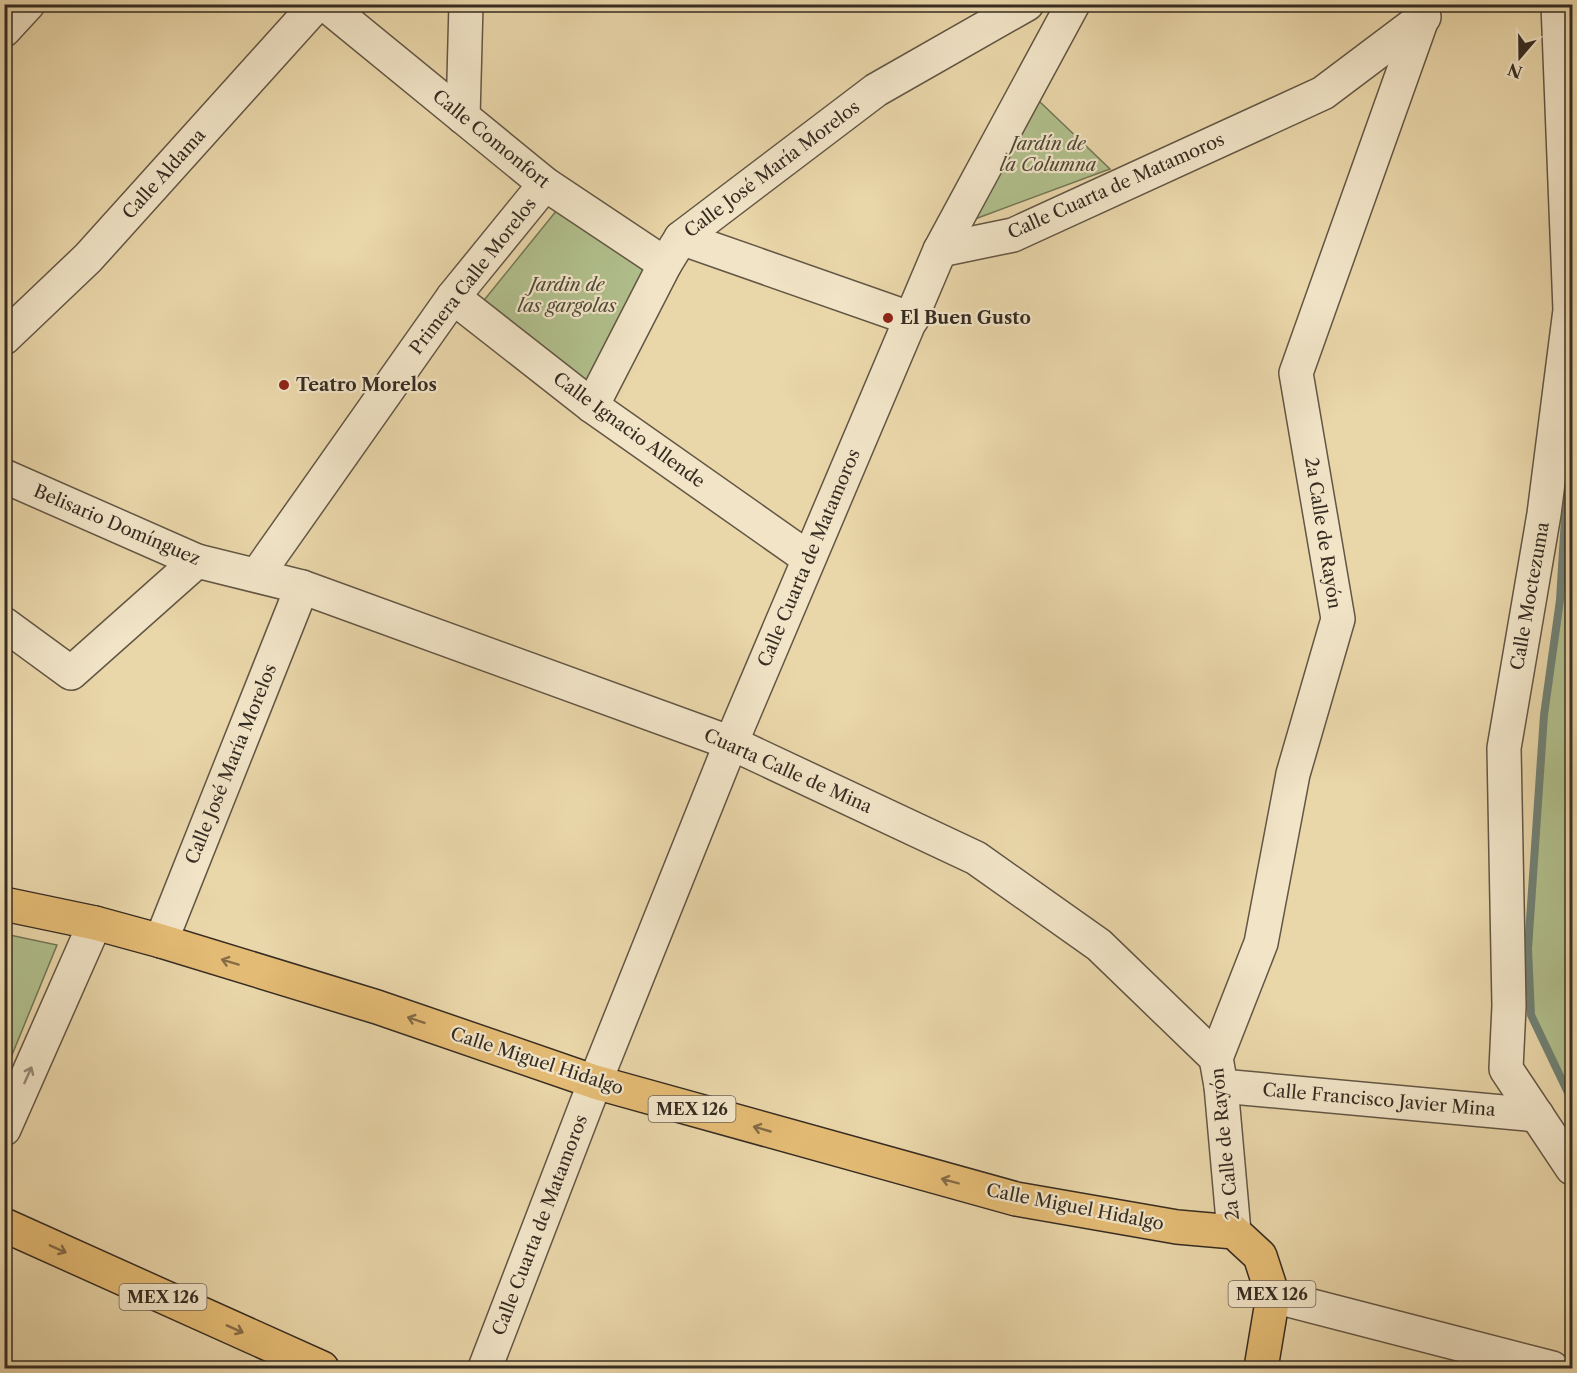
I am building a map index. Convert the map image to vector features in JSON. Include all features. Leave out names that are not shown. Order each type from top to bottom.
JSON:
[{"type":"main road","name":"MEX 126","points":[[4,904],[95,923],[160,941]]},
{"type":"main road","name":"Calle Miguel Hidalgo","points":[[160,941],[377,1007],[595,1082],[1016,1199],[1177,1227],[1234,1232]]},
{"type":"main road","name":"MEX 126","points":[[4,1225],[322,1368]]},
{"type":"main road","name":"MEX 126","points":[[1234,1232],[1260,1256],[1273,1296],[1261,1368]]},
{"type":"street","points":[[4,30],[28,4]]},
{"type":"street","name":"Calle Aldama","points":[[4,338],[88,258],[317,4]]},
{"type":"street","name":"Calle Comonfort","points":[[325,4],[545,184],[673,251],[912,319]]},
{"type":"street","points":[[463,117],[466,4]]},
{"type":"street","name":"Calle José María Morelos","points":[[592,406],[673,251],[876,90],[1026,4]]},
{"type":"street","points":[[940,250],[1073,4]]},
{"type":"street","name":"Calle Moctezuma","points":[[1558,4],[1570,310],[1544,514],[1504,748],[1509,1006],[1506,1069],[1572,1168]]},
{"type":"street","name":"Calle Cuarta de Matamoros","points":[[485,1368],[595,1082],[731,743],[940,250],[1013,235],[1323,93],[1428,12]]},
{"type":"street","name":"2a Calle de Rayón","points":[[1234,1232],[1219,1072],[1261,944],[1293,774],[1338,619],[1296,373],[1428,12]]},
{"type":"street","name":"Primera Calle Morelos","points":[[257,575],[453,297],[545,184]]},
{"type":"street","name":"Calle Ignacio Allende","points":[[453,297],[592,406],[808,558]]},
{"type":"street","name":"Belisario Domínguez","points":[[4,476],[197,561],[302,587]]},
{"type":"street","points":[[4,624],[71,673],[197,561]]},
{"type":"street","name":"Calle José María Morelos","points":[[160,941],[302,587]]},
{"type":"street","name":"Cuarta Calle de Mina","points":[[302,587],[731,743],[976,858],[1099,945],[1219,1072]]},
{"type":"street","points":[[4,1129],[95,923]]},
{"type":"street","name":"Calle Francisco Javier Mina","points":[[1219,1072],[1537,1115]]},
{"type":"street","points":[[1273,1296],[1552,1368]]},
{"type":"green space","name":"Jardín de la Columna","points":[[1039,101],[1110,169],[975,219]]},
{"type":"green space","name":"Jardin de las gargolas","points":[[561,205],[645,271],[589,390],[481,304]]},
{"type":"green space","points":[[1565,518],[1572,520],[1572,1101],[1531,1015],[1528,950],[1544,715],[1560,600]]},
{"type":"green space","points":[[4,934],[57,945],[5,1072]]},
{"type":"waterway","points":[[1572,452],[1560,600],[1544,715],[1528,949],[1531,1015],[1572,1101]]},
{"type":"place","name":"El Buen Gusto","points":[[888,318]]},
{"type":"place","name":"Teatro Morelos","points":[[284,385]]}]
